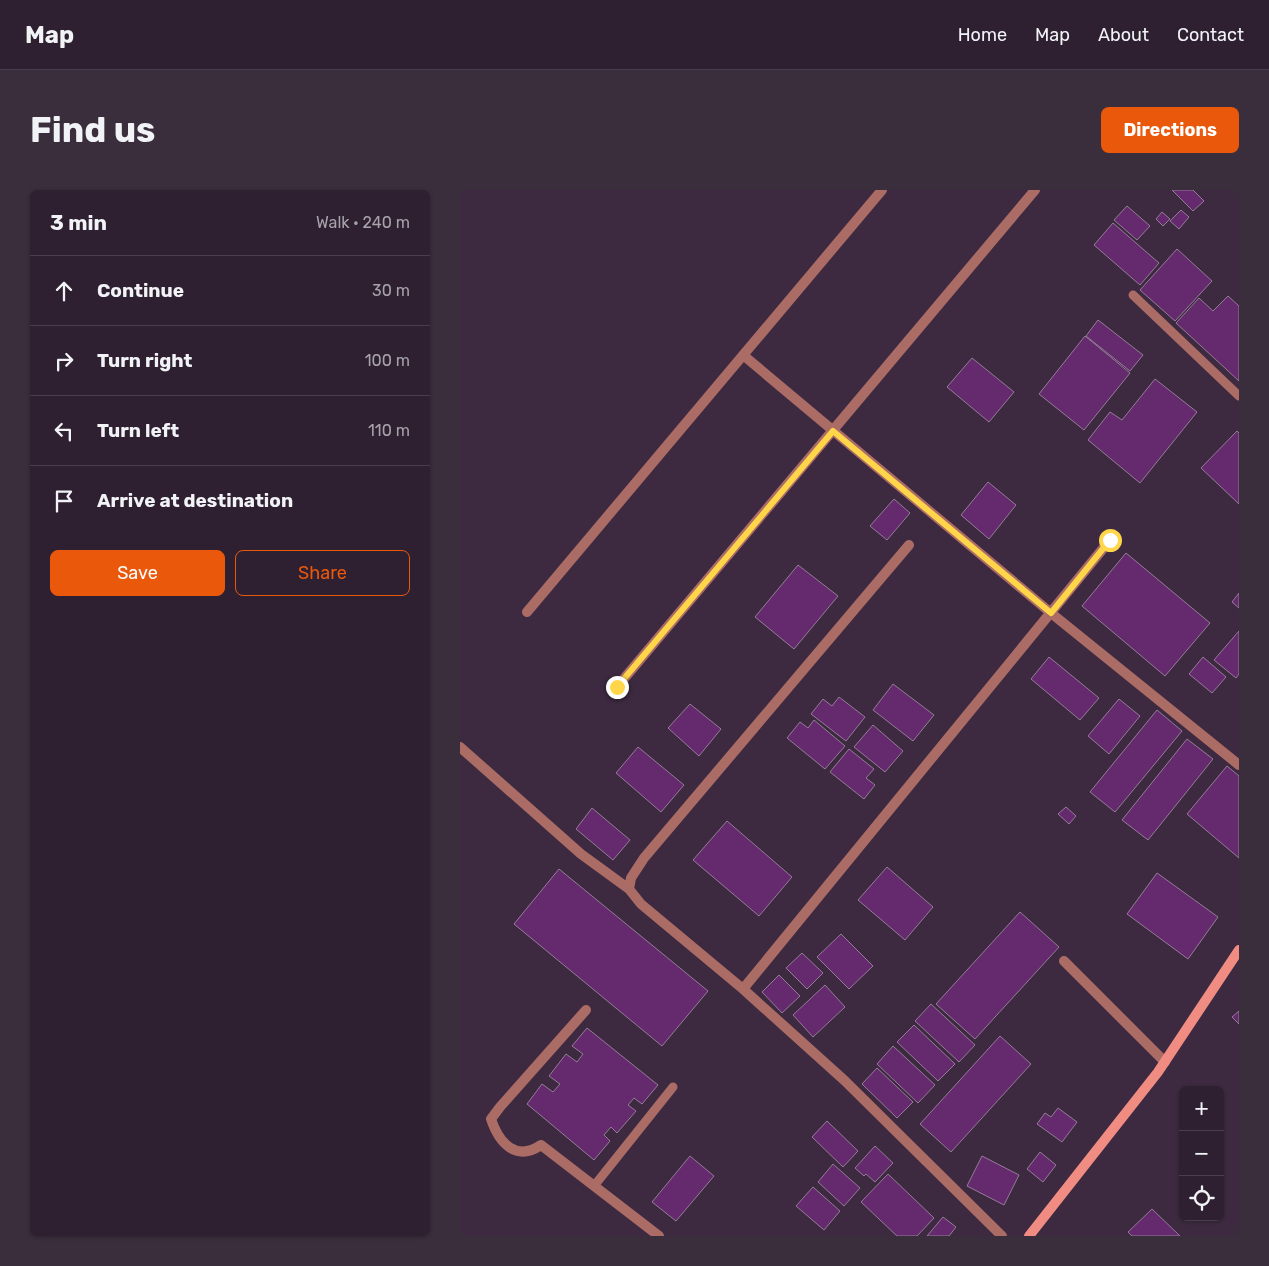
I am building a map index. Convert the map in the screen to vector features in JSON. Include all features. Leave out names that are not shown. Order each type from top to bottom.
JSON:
[{"type":"main road","points":[[1032,1235],[1165,1062],[1239,950]]},
{"type":"street","points":[[527,612],[882,190]]},
{"type":"street","points":[[617,687],[1035,190]]},
{"type":"street","points":[[743,355],[1051,613],[1239,765]]},
{"type":"street","points":[[743,989],[1110,540]]},
{"type":"street","points":[[630,889],[631,878],[644,858],[909,545]]},
{"type":"street","points":[[460,747],[581,854],[630,889],[641,904],[743,989],[844,1080],[1002,1236]]},
{"type":"street","points":[[1064,961],[1165,1062]]},
{"type":"street","points":[[586,1010],[500,1107],[492,1119],[496,1135],[505,1144],[519,1152],[532,1152],[541,1145],[659,1236]]},
{"type":"lane","points":[[1133,295],[1239,396]]},
{"type":"lane","points":[[594,1186],[673,1087]]},
{"type":"building","points":[[1172,190],[1193,190],[1204,201],[1193,211]]},
{"type":"building","points":[[1127,206],[1150,226],[1137,240],[1114,220]]},
{"type":"building","points":[[1181,210],[1189,217],[1179,229],[1170,221]]},
{"type":"building","points":[[1162,212],[1170,219],[1163,226],[1156,219]]},
{"type":"building","points":[[1113,223],[1159,263],[1140,285],[1094,245]]},
{"type":"building","points":[[1177,249],[1212,281],[1175,321],[1140,290]]},
{"type":"building","points":[[1228,296],[1239,306],[1239,381],[1176,323],[1199,298],[1213,311]]},
{"type":"building","points":[[1098,320],[1143,355],[1130,371],[1086,336]]},
{"type":"building","points":[[1085,336],[1130,373],[1084,430],[1039,394]]},
{"type":"building","points":[[972,358],[1014,392],[989,422],[947,387]]},
{"type":"building","points":[[1155,379],[1197,412],[1140,483],[1088,440],[1110,412],[1122,420]]},
{"type":"building","points":[[1237,431],[1239,433],[1239,504],[1201,468]]},
{"type":"building","points":[[988,482],[1016,505],[989,539],[961,515]]},
{"type":"building","points":[[894,499],[910,513],[887,540],[870,526]]},
{"type":"building","points":[[1126,553],[1210,623],[1165,676],[1082,606]]},
{"type":"building","points":[[798,565],[838,596],[794,649],[755,617]]},
{"type":"building","points":[[1239,593],[1239,608],[1232,602]]},
{"type":"building","points":[[1239,631],[1239,674],[1236,678],[1214,660]]},
{"type":"building","points":[[1049,657],[1099,698],[1080,720],[1031,679]]},
{"type":"building","points":[[1203,657],[1226,677],[1212,693],[1189,674]]},
{"type":"building","points":[[893,684],[934,715],[913,741],[873,710]]},
{"type":"building","points":[[839,697],[865,717],[846,741],[811,714],[823,699],[832,706]]},
{"type":"building","points":[[1119,699],[1140,716],[1109,754],[1088,736]]},
{"type":"building","points":[[690,704],[721,729],[699,756],[668,728]]},
{"type":"building","points":[[1157,710],[1182,731],[1115,812],[1090,792]]},
{"type":"building","points":[[814,720],[845,746],[825,769],[787,738],[800,722],[808,728]]},
{"type":"building","points":[[873,725],[903,751],[885,772],[854,747]]},
{"type":"building","points":[[1187,739],[1213,759],[1148,840],[1122,820]]},
{"type":"building","points":[[638,747],[684,785],[661,812],[616,773]]},
{"type":"building","points":[[849,749],[874,769],[866,778],[875,785],[864,799],[830,772]]},
{"type":"building","points":[[1227,766],[1239,776],[1239,858],[1187,814]]},
{"type":"building","points":[[1066,807],[1076,816],[1069,824],[1058,814]]},
{"type":"building","points":[[592,808],[630,840],[613,860],[576,829]]},
{"type":"building","points":[[727,821],[792,877],[759,916],[693,860]]},
{"type":"building","points":[[887,867],[933,907],[905,940],[858,900]]},
{"type":"building","points":[[559,869],[708,991],[662,1046],[514,924]]},
{"type":"building","points":[[1157,873],[1218,917],[1188,959],[1127,914]]},
{"type":"building","points":[[1020,912],[1059,947],[975,1039],[936,1004]]},
{"type":"building","points":[[841,934],[873,966],[849,989],[817,957]]},
{"type":"building","points":[[802,953],[823,973],[807,989],[786,968]]},
{"type":"building","points":[[779,975],[800,996],[782,1013],[762,992]]},
{"type":"building","points":[[825,985],[845,1007],[813,1037],[793,1015]]},
{"type":"building","points":[[931,1004],[975,1045],[959,1062],[915,1021]]},
{"type":"building","points":[[1239,1011],[1239,1024],[1232,1017]]},
{"type":"building","points":[[914,1025],[955,1064],[938,1081],[897,1042]]},
{"type":"building","points":[[587,1028],[658,1085],[642,1104],[634,1098],[628,1105],[636,1111],[617,1133],[611,1127],[604,1135],[610,1141],[594,1160],[527,1104],[542,1084],[553,1092],[560,1084],[549,1076],[566,1054],[577,1062],[583,1054],[572,1046]]},
{"type":"building","points":[[1000,1036],[1031,1064],[951,1152],[920,1124]]},
{"type":"building","points":[[893,1046],[935,1085],[918,1103],[877,1064]]},
{"type":"building","points":[[877,1068],[913,1102],[897,1118],[862,1084]]},
{"type":"building","points":[[1058,1108],[1077,1122],[1062,1142],[1037,1124],[1045,1113],[1051,1117]]},
{"type":"building","points":[[827,1121],[858,1151],[843,1167],[812,1137]]},
{"type":"building","points":[[875,1146],[893,1163],[875,1182],[855,1168]]},
{"type":"building","points":[[1040,1152],[1056,1165],[1043,1182],[1027,1169]]},
{"type":"building","points":[[690,1156],[714,1176],[676,1221],[652,1202]]},
{"type":"building","points":[[982,1156],[1019,1175],[1004,1205],[967,1186]]},
{"type":"building","points":[[833,1164],[860,1188],[844,1206],[818,1182]]},
{"type":"building","points":[[888,1174],[934,1218],[917,1236],[897,1236],[861,1202]]},
{"type":"building","points":[[813,1187],[840,1211],[824,1230],[796,1206]]},
{"type":"building","points":[[1152,1209],[1180,1236],[1132,1236],[1128,1232]]},
{"type":"building","points":[[943,1217],[956,1227],[949,1236],[927,1236]]},
{"type":"route","points":[[617,687],[833,431],[1051,613],[1110,540]]}]
